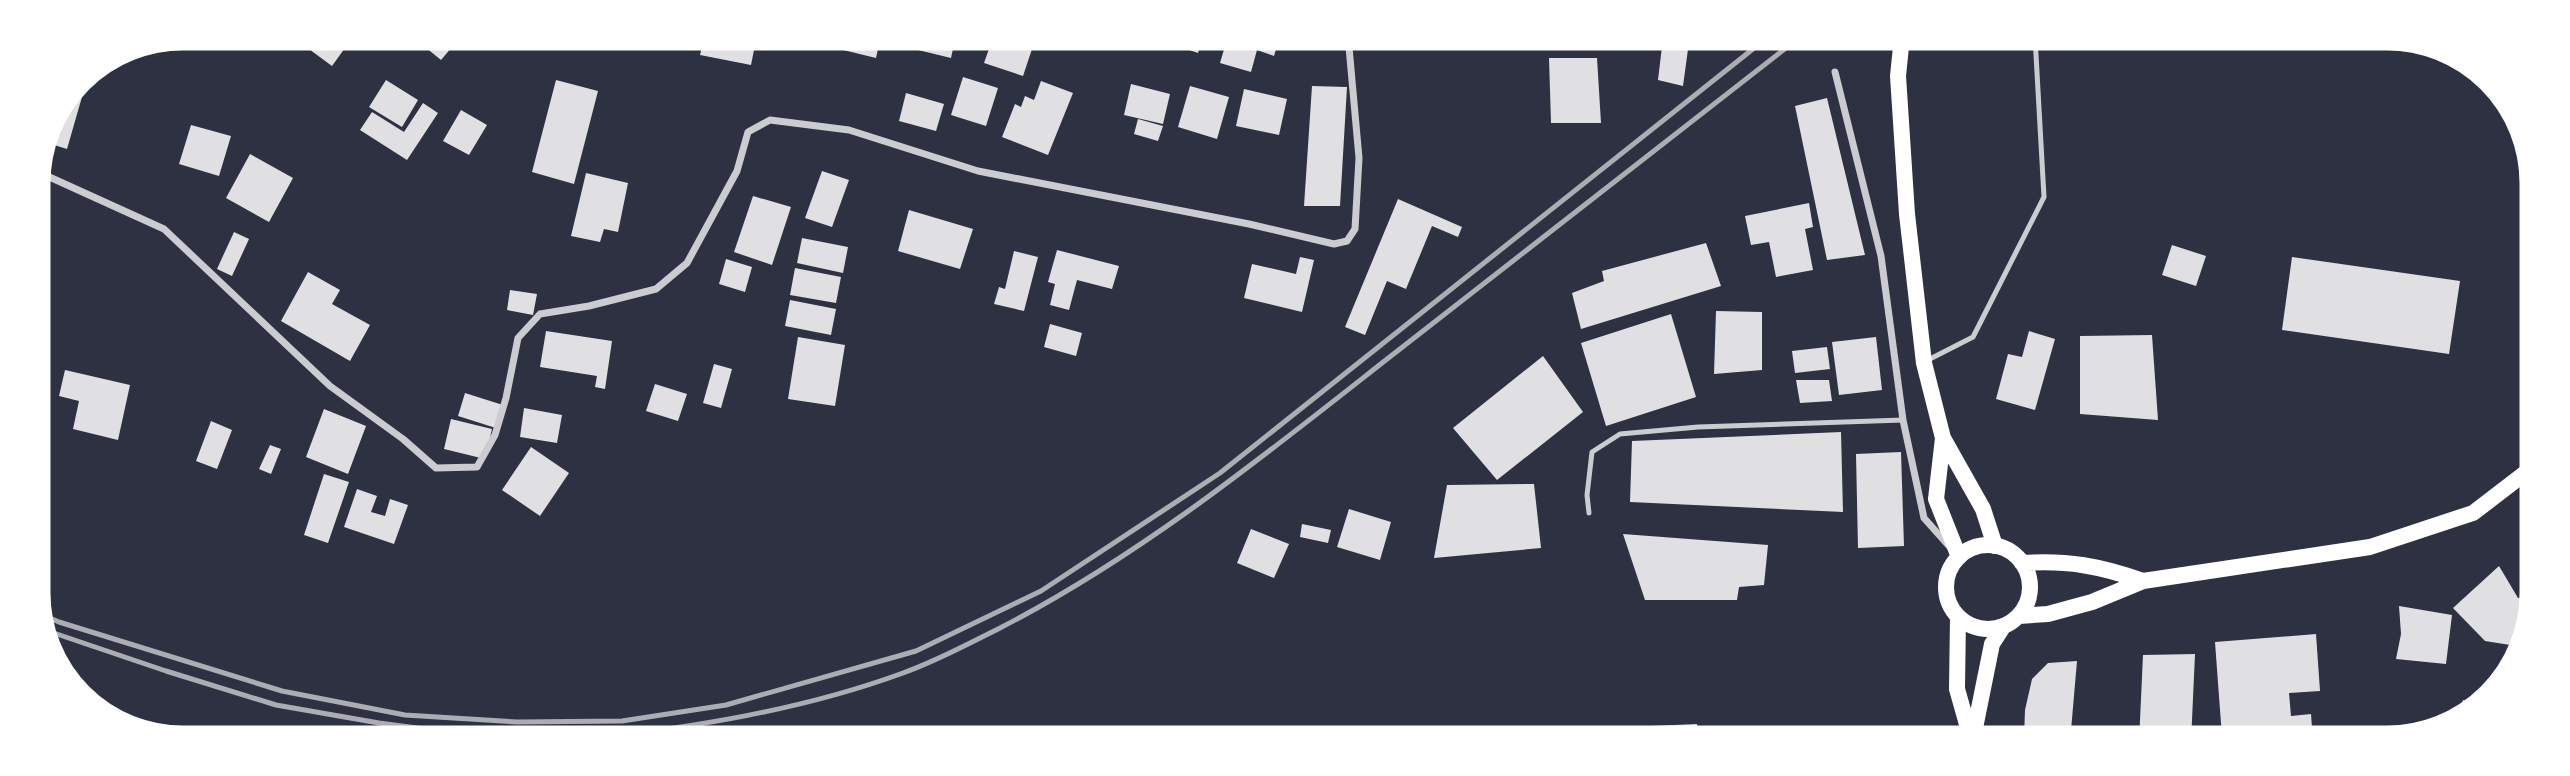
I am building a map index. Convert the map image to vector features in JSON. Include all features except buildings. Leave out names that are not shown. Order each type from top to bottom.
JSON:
[{"type":"main road","points":[[1901,46],[1898,76],[1907,214],[1923,363],[1943,438],[1983,509],[1995,546]]},
{"type":"main road","points":[[1943,438],[1936,499],[1959,557]]},
{"type":"main road","points":[[1958,617],[1979,628],[2003,627],[2019,617],[2048,614],[2092,602],[2143,581],[2370,547],[2473,513],[2524,474]]},
{"type":"main road","points":[[1969,730],[1957,689],[1958,617],[1948,598],[1947,587],[1948,576],[1959,557],[1982,545],[1995,546],[2006,548],[2022,563],[2029,576],[2030,590],[2027,604],[2019,617]]},
{"type":"main road","points":[[2022,563],[2051,561],[2102,567],[2143,581]]},
{"type":"main road","points":[[1974,730],[1992,644],[2003,627]]},
{"type":"street","points":[[46,175],[164,229],[330,386],[403,439],[436,468],[477,467],[495,435],[506,398],[518,338],[540,314],[589,306],[656,289],[687,263],[737,171],[748,132],[770,120],[849,130],[978,171],[1250,224],[1334,244],[1347,241],[1355,229],[1359,158],[1349,46]]},
{"type":"street","points":[[1835,72],[1881,256],[1903,420],[1924,518],[1959,557]]},
{"type":"lane","points":[[1923,363],[1973,337],[2044,197],[2036,46]]},
{"type":"lane","points":[[1588,513],[1587,495],[1592,452],[1620,434],[1698,427],[1903,420]]},
{"type":"railway","points":[[48,617],[282,691],[405,715],[517,722],[622,721],[726,705],[916,651],[1041,591],[1220,473],[1757,46]]},
{"type":"railway","points":[[660,730],[787,707],[865,686],[916,668],[1000,628],[1101,570],[1244,470],[1788,46]]},
{"type":"railway","points":[[51,632],[276,705],[432,730]]}]
